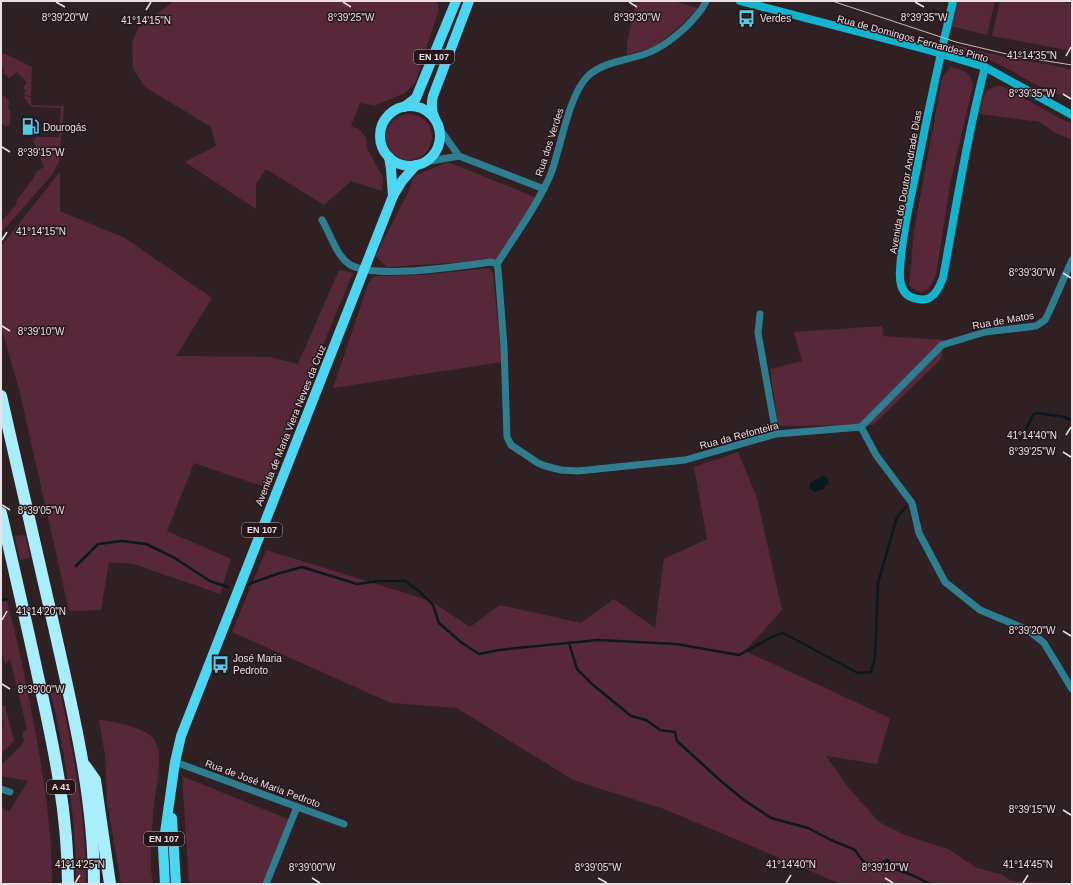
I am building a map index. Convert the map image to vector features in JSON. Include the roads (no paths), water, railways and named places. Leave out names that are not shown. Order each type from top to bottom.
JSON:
[{"type":"highway","name":"A 41","points":[[1,396],[69,691],[84,764],[92,831],[94,884]]},
{"type":"highway","name":"A 41","points":[[1,513],[39,679],[59,775],[67,848],[68,884]]},
{"type":"highway","points":[[84,764],[95,780],[110,884]]},
{"type":"main road","name":"EN 107","points":[[393,196],[389,157],[380,139],[381,129],[385,120],[391,113],[404,107],[416,98],[456,1]]},
{"type":"main road","name":"EN 107","points":[[365,269],[393,196],[402,181],[421,163],[433,155],[438,147],[440,137],[437,123],[432,113],[431,103],[469,1]]},
{"type":"main road","name":"Rua de Domingos Fernandes Pinto","points":[[740,1],[985,67],[1072,115]]},
{"type":"main road","name":"Avenida do Doutor Andrade Dias","points":[[952,1],[933,84],[904,232],[900,286],[911,298],[926,299],[932,297],[939,288],[943,278],[961,176],[985,67]]},
{"type":"main road","points":[[404,107],[419,107],[428,112],[437,123]]},
{"type":"main road","points":[[389,157],[397,163],[406,166],[421,163]]},
{"type":"main road","name":"Avenida de Maria Viera Neves da Cruz","points":[[165,884],[163,847],[175,762],[181,736],[365,269]]},
{"type":"main road","name":"Avenida de Maria Viera Neves da Cruz","points":[[170,794],[176,884]]},
{"type":"street","name":"Rua dos Verdes","points":[[497,264],[544,189],[576,95],[582,82],[596,70],[658,48],[681,31],[704,6],[706,1]]},
{"type":"street","points":[[437,123],[459,156]]},
{"type":"street","points":[[421,163],[459,156],[544,189]]},
{"type":"street","points":[[322,220],[342,258],[350,264],[365,269],[400,271],[423,270],[491,262],[497,264]]},
{"type":"street","name":"Rua de Matos","points":[[861,427],[942,345],[985,332],[1036,326],[1045,320],[1050,312],[1072,260]]},
{"type":"street","name":"Rua da Refonteira","points":[[497,264],[504,347],[507,437],[511,445],[538,463],[561,470],[578,471],[675,462],[776,434],[861,427]]},
{"type":"street","points":[[760,314],[758,333],[776,434]]},
{"type":"street","points":[[861,427],[876,455],[912,503],[919,533],[945,582],[980,610],[1028,630],[1044,643],[1072,689]]},
{"type":"street","name":"Rua de José Maria Pedroto","points":[[175,762],[344,824]]},
{"type":"street","points":[[1,789],[10,792]]},
{"type":"street","points":[[266,884],[297,807]]},
{"type":"waterway","points":[[1021,440],[1033,415],[1037,413],[1064,417],[1072,420]]},
{"type":"waterway","points":[[246,585],[302,567],[357,584],[379,581],[405,581],[419,591],[433,605],[439,623],[462,643],[479,654],[499,650],[598,640],[676,644],[739,655],[774,636],[783,633],[858,673],[871,672],[875,658],[878,583],[897,517],[906,507]]},
{"type":"waterway","points":[[76,566],[98,544],[122,541],[146,544],[173,557],[210,581],[228,587]]},
{"type":"waterway","points":[[1,600],[7,599]]},
{"type":"waterway","points":[[569,643],[577,669],[592,684],[631,716],[646,720],[660,730],[675,732],[677,741],[744,800],[771,818],[808,828],[855,850],[862,860],[874,866],[888,860],[895,869],[930,884]]},
{"type":"tram line","points":[[832,1],[956,42],[1015,56],[1072,65]]},
{"type":"place","name":"Verdes","points":[[747,18]]},
{"type":"place","name":"Dourogás","points":[[30,127]]},
{"type":"place","name":"José Maria Pedroto","points":[[220,664]]}]
